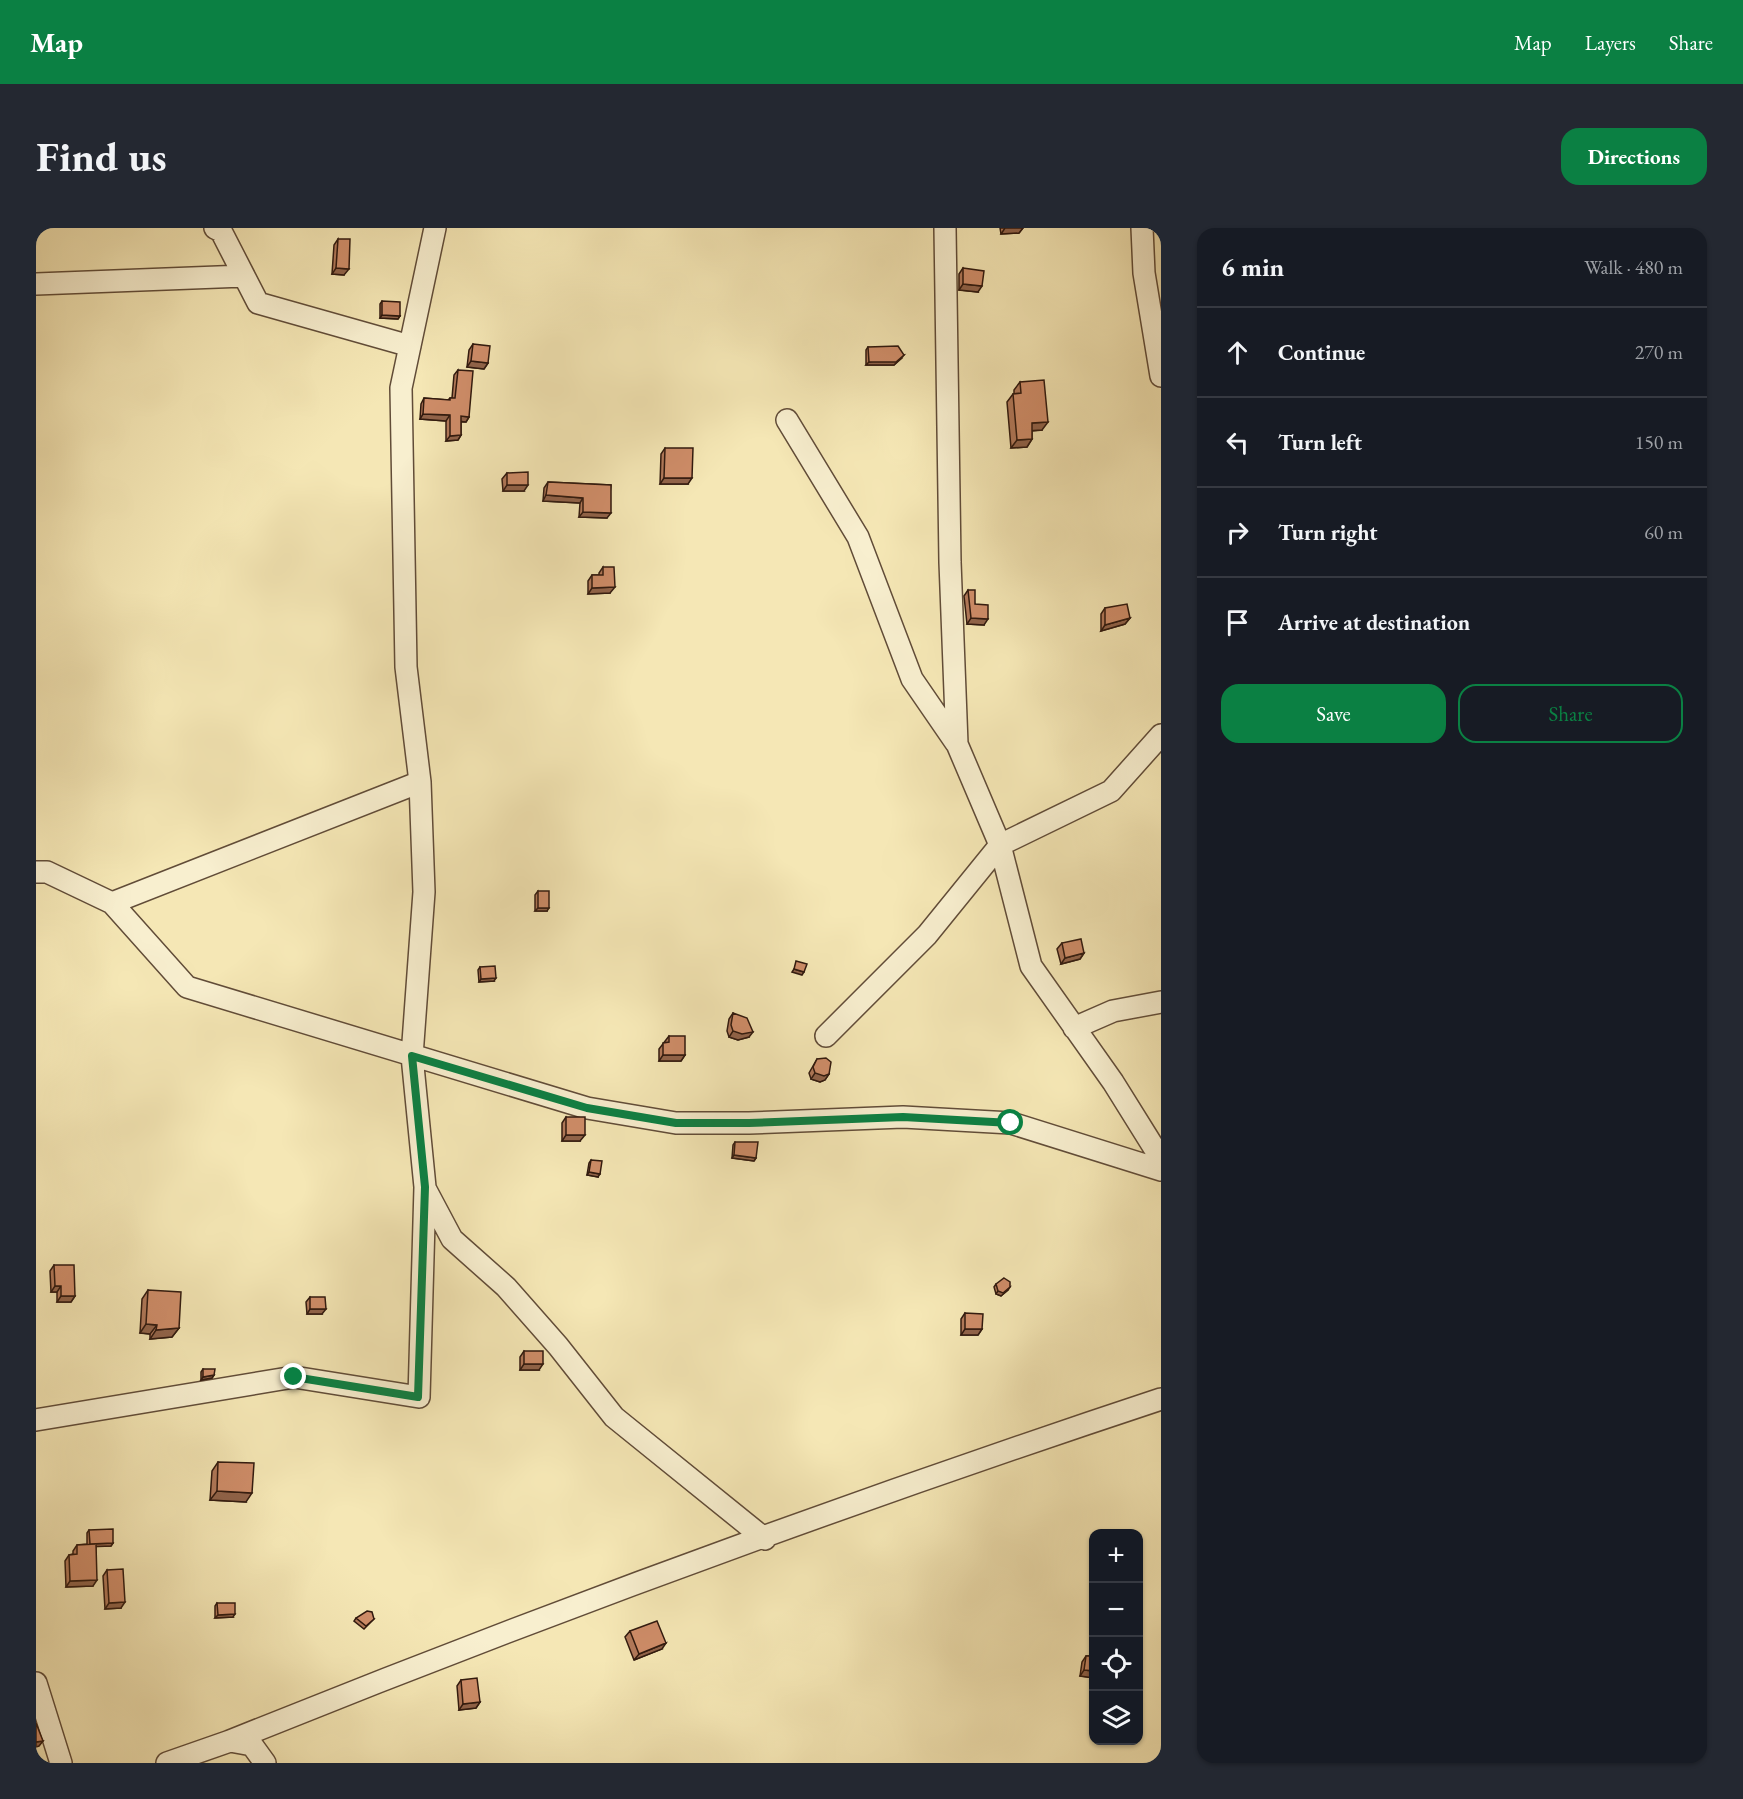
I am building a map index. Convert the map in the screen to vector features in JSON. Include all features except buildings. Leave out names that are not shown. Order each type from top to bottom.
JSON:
[{"type":"street","points":[[215,228],[220,231],[258,303],[410,346]]},
{"type":"street","points":[[36,1420],[294,1377],[418,1397],[425,1187],[412,1056],[424,892],[420,782],[406,668],[401,388],[435,228]]},
{"type":"street","points":[[945,228],[949,539],[957,744]]},
{"type":"street","points":[[1142,228],[1144,273],[1161,375]]},
{"type":"street","points":[[36,284],[244,276]]},
{"type":"street","points":[[787,420],[858,537],[912,679],[957,744],[1000,845],[1031,966],[1113,1082],[1161,1159]]},
{"type":"street","points":[[826,1036],[927,935],[1000,845],[1111,790],[1161,735]]},
{"type":"street","points":[[112,903],[420,782]]},
{"type":"street","points":[[36,872],[47,872],[112,903],[187,987],[587,1108],[676,1123],[749,1123],[903,1117],[1011,1123],[1161,1170]]},
{"type":"street","points":[[1074,1028],[1113,1011],[1161,1002]]},
{"type":"street","points":[[425,1187],[452,1239],[506,1287],[558,1346],[614,1417],[765,1539]]},
{"type":"street","points":[[166,1763],[230,1741],[571,1606],[765,1539],[1035,1441],[1161,1399]]},
{"type":"street","points":[[36,1683],[61,1763]]},
{"type":"street","points":[[230,1741],[252,1746],[265,1763]]},
{"type":"route","points":[[294,1377],[418,1397],[425,1187],[412,1056],[587,1108],[676,1123],[749,1123],[903,1117],[1011,1123]]}]
